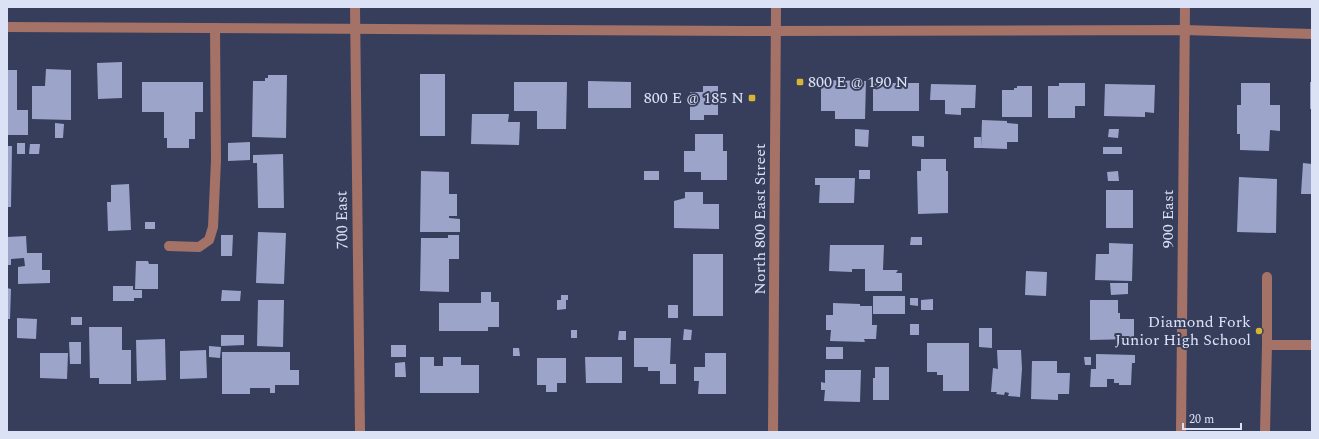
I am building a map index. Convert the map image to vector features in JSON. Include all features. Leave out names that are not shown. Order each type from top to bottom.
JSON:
[{"type":"street","name":"700 East","points":[[354,7],[360,432]]},
{"type":"street","name":"North 800 East Street","points":[[773,432],[776,7]]},
{"type":"street","name":"900 East","points":[[1181,432],[1185,7]]},
{"type":"street","points":[[7,26],[776,31],[1185,30],[1312,34]]},
{"type":"street","points":[[169,246],[199,247],[209,240],[213,227],[216,160],[215,28]]},
{"type":"street","points":[[1265,432],[1267,277]]},
{"type":"street","points":[[1267,345],[1312,345]]},
{"type":"building","points":[[122,62],[122,98],[98,99],[97,63]]},
{"type":"building","points":[[46,69],[71,70],[71,120],[32,119],[32,86],[45,86]]},
{"type":"building","points":[[7,70],[17,70],[17,110],[28,110],[28,135],[7,135]]},
{"type":"building","points":[[420,74],[445,74],[445,136],[420,136]]},
{"type":"building","points":[[268,75],[287,75],[286,138],[252,137],[253,81],[265,81],[265,78],[268,78]]},
{"type":"building","points":[[821,80],[866,81],[865,119],[835,119],[835,111],[821,111]]},
{"type":"building","points":[[588,81],[631,82],[631,108],[588,108]]},
{"type":"building","points":[[142,82],[203,82],[203,112],[195,112],[195,139],[189,139],[189,148],[167,148],[167,138],[164,138],[164,112],[142,112]]},
{"type":"building","points":[[514,82],[567,82],[566,129],[537,129],[537,111],[514,111]]},
{"type":"building","points":[[1310,82],[1312,82],[1312,109],[1310,109]]},
{"type":"building","points":[[873,83],[919,83],[919,111],[873,111]]},
{"type":"building","points":[[1059,83],[1085,83],[1085,106],[1075,106],[1075,118],[1048,118],[1048,86],[1059,86]]},
{"type":"building","points":[[1241,83],[1270,83],[1270,105],[1280,105],[1280,131],[1270,130],[1269,151],[1240,150],[1240,134],[1237,134],[1237,105],[1241,105]]},
{"type":"building","points":[[931,84],[976,85],[975,108],[961,108],[961,115],[945,114],[945,100],[930,100]]},
{"type":"building","points":[[1105,84],[1155,85],[1154,113],[1145,112],[1145,117],[1104,116]]},
{"type":"building","points":[[703,86],[718,86],[718,115],[704,115],[704,120],[690,120],[690,92],[703,92]]},
{"type":"building","points":[[1017,86],[1032,86],[1032,117],[1002,117],[1002,90],[1014,90]]},
{"type":"building","points":[[472,114],[509,114],[508,122],[520,122],[519,145],[471,144]]},
{"type":"building","points":[[982,120],[1007,121],[1007,123],[1018,124],[1018,142],[1007,142],[1007,149],[981,148]]},
{"type":"building","points":[[55,123],[64,124],[63,138],[55,138]]},
{"type":"building","points":[[855,129],[869,130],[868,147],[855,146]]},
{"type":"building","points":[[1109,129],[1119,129],[1118,138],[1108,137]]},
{"type":"building","points":[[695,134],[723,134],[723,151],[727,151],[727,180],[701,180],[701,172],[684,172],[684,151],[695,151]]},
{"type":"building","points":[[912,136],[924,136],[924,147],[912,146]]},
{"type":"building","points":[[974,137],[981,137],[981,148],[974,148]]},
{"type":"building","points":[[250,142],[250,160],[228,161],[228,143]]},
{"type":"building","points":[[17,143],[25,143],[25,154],[17,154]]},
{"type":"building","points":[[30,144],[40,144],[39,154],[29,154]]},
{"type":"building","points":[[7,146],[12,146],[11,207],[7,207]]},
{"type":"building","points":[[1103,147],[1122,147],[1122,154],[1103,154]]},
{"type":"building","points":[[283,154],[284,208],[258,208],[257,163],[253,163],[253,155]]},
{"type":"building","points":[[921,159],[946,159],[946,171],[948,171],[948,213],[918,214],[917,171],[921,171]]},
{"type":"building","points":[[1303,163],[1312,164],[1312,194],[1301,194]]},
{"type":"building","points":[[859,170],[870,170],[870,179],[859,179]]},
{"type":"building","points":[[421,171],[449,172],[449,194],[457,194],[457,216],[449,216],[449,218],[460,219],[460,232],[420,232]]},
{"type":"building","points":[[644,171],[659,171],[659,180],[644,180]]},
{"type":"building","points":[[1118,171],[1119,181],[1108,181],[1107,172]]},
{"type":"building","points":[[1239,177],[1277,179],[1276,233],[1237,232]]},
{"type":"building","points":[[815,178],[855,178],[854,203],[819,203],[820,185],[815,185]]},
{"type":"building","points":[[129,184],[131,230],[108,231],[107,202],[111,202],[111,185]]},
{"type":"building","points":[[1106,190],[1133,190],[1133,228],[1106,228]]},
{"type":"building","points":[[685,192],[703,192],[703,204],[719,204],[719,229],[674,228],[674,201],[685,198]]},
{"type":"building","points":[[145,222],[155,222],[155,229],[145,229]]},
{"type":"building","points":[[258,232],[286,233],[284,284],[256,283]]},
{"type":"building","points":[[221,235],[233,235],[232,256],[221,256]]},
{"type":"building","points":[[448,235],[459,235],[459,259],[449,259],[449,292],[420,291],[421,238],[448,238]]},
{"type":"building","points":[[26,236],[27,253],[42,253],[42,270],[50,270],[50,283],[18,284],[18,267],[25,266],[24,258],[11,259],[11,265],[7,265],[7,237]]},
{"type":"building","points":[[911,237],[922,237],[922,245],[910,245]]},
{"type":"building","points":[[1109,243],[1133,244],[1132,281],[1095,280],[1096,254],[1109,254]]},
{"type":"building","points":[[830,245],[884,245],[883,270],[898,270],[896,273],[902,273],[902,291],[865,291],[865,269],[852,269],[852,272],[829,271]]},
{"type":"building","points":[[693,254],[723,254],[723,316],[693,316]]},
{"type":"building","points":[[136,261],[148,261],[149,264],[158,264],[158,289],[135,289]]},
{"type":"building","points":[[1026,271],[1047,272],[1046,296],[1025,295]]},
{"type":"building","points":[[1110,283],[1128,283],[1128,294],[1111,295]]},
{"type":"building","points":[[113,286],[133,286],[133,290],[142,290],[142,298],[134,298],[134,301],[113,301]]},
{"type":"building","points":[[7,288],[11,289],[10,319],[7,319]]},
{"type":"building","points":[[222,290],[241,291],[240,301],[221,301]]},
{"type":"building","points":[[481,292],[491,292],[491,302],[499,302],[499,327],[488,327],[488,331],[439,331],[439,303],[481,303]]},
{"type":"building","points":[[561,295],[568,295],[568,300],[566,300],[566,309],[557,310],[557,300],[561,300]]},
{"type":"building","points":[[873,296],[905,296],[905,314],[873,314]]},
{"type":"building","points":[[910,298],[918,298],[918,306],[910,305]]},
{"type":"building","points":[[933,299],[933,310],[921,310],[921,300]]},
{"type":"building","points":[[258,300],[284,300],[283,347],[257,346]]},
{"type":"building","points":[[1090,300],[1118,300],[1118,313],[1120,313],[1120,319],[1134,319],[1134,339],[1090,340]]},
{"type":"building","points":[[833,303],[872,306],[872,325],[877,325],[876,339],[864,339],[865,342],[830,341],[831,330],[826,330],[826,315],[833,315]]},
{"type":"building","points":[[668,305],[678,305],[678,318],[668,318]]},
{"type":"building","points":[[71,317],[82,317],[82,325],[71,325]]},
{"type":"building","points":[[17,318],[37,319],[36,339],[17,338]]},
{"type":"building","points":[[910,324],[919,324],[919,335],[910,335]]},
{"type":"building","points":[[89,327],[122,327],[122,350],[131,350],[131,384],[99,384],[99,378],[90,378]]},
{"type":"building","points":[[979,328],[992,328],[992,348],[979,347]]},
{"type":"building","points":[[684,329],[692,330],[691,340],[683,340]]},
{"type":"building","points":[[571,330],[577,330],[577,338],[571,338]]},
{"type":"building","points":[[619,331],[626,331],[626,340],[618,340]]},
{"type":"building","points":[[221,335],[244,335],[244,345],[221,346]]},
{"type":"building","points":[[634,338],[671,338],[670,364],[676,364],[676,384],[660,384],[660,371],[648,371],[648,367],[634,367]]},
{"type":"building","points":[[165,339],[166,380],[137,381],[136,340]]},
{"type":"building","points":[[69,342],[81,342],[81,364],[70,364]]},
{"type":"building","points":[[927,343],[969,343],[969,391],[943,391],[943,375],[937,375],[937,372],[927,372]]},
{"type":"building","points":[[391,345],[406,345],[406,357],[391,357]]},
{"type":"building","points":[[209,346],[221,347],[220,358],[209,357]]},
{"type":"building","points":[[826,347],[843,347],[843,359],[826,359]]},
{"type":"building","points":[[513,348],[519,348],[520,356],[513,356]]},
{"type":"building","points":[[206,350],[207,378],[180,379],[180,351]]},
{"type":"building","points":[[997,350],[1021,350],[1022,369],[1020,397],[1008,396],[1009,393],[1005,392],[1004,395],[996,394],[997,392],[991,392],[993,368],[998,369]]},
{"type":"building","points":[[222,352],[290,352],[290,370],[299,370],[299,385],[275,385],[275,393],[270,393],[270,388],[250,388],[250,394],[222,394]]},
{"type":"building","points":[[40,353],[68,353],[67,379],[40,378]]},
{"type":"building","points":[[705,353],[726,353],[726,394],[698,394],[699,381],[694,381],[694,367],[705,367]]},
{"type":"building","points":[[1096,354],[1135,355],[1135,363],[1132,363],[1131,385],[1119,385],[1119,383],[1114,383],[1114,379],[1107,379],[1107,387],[1090,387],[1091,369],[1096,369]]},
{"type":"building","points":[[420,357],[434,357],[434,366],[443,366],[443,357],[461,357],[461,365],[479,365],[479,393],[420,393]]},
{"type":"building","points":[[585,357],[622,357],[622,383],[586,383]]},
{"type":"building","points":[[1084,357],[1091,357],[1091,365],[1085,365]]},
{"type":"building","points":[[537,358],[566,358],[566,383],[557,383],[557,392],[546,392],[546,385],[537,385]]},
{"type":"building","points":[[1032,361],[1057,361],[1057,373],[1070,373],[1069,394],[1058,394],[1058,400],[1031,399]]},
{"type":"building","points":[[405,362],[406,377],[395,377],[395,363]]},
{"type":"building","points":[[875,367],[889,367],[889,400],[873,400],[873,378],[875,378]]},
{"type":"building","points":[[825,370],[861,370],[860,402],[824,401],[825,390],[821,390],[821,382],[825,383]]},
{"type":"place","name":"800 E @ 190 N","points":[[800,82]]},
{"type":"place","name":"800 E @ 185 N","points":[[752,98]]},
{"type":"place","name":"Diamond Fork Junior High School","points":[[1259,331]]}]
